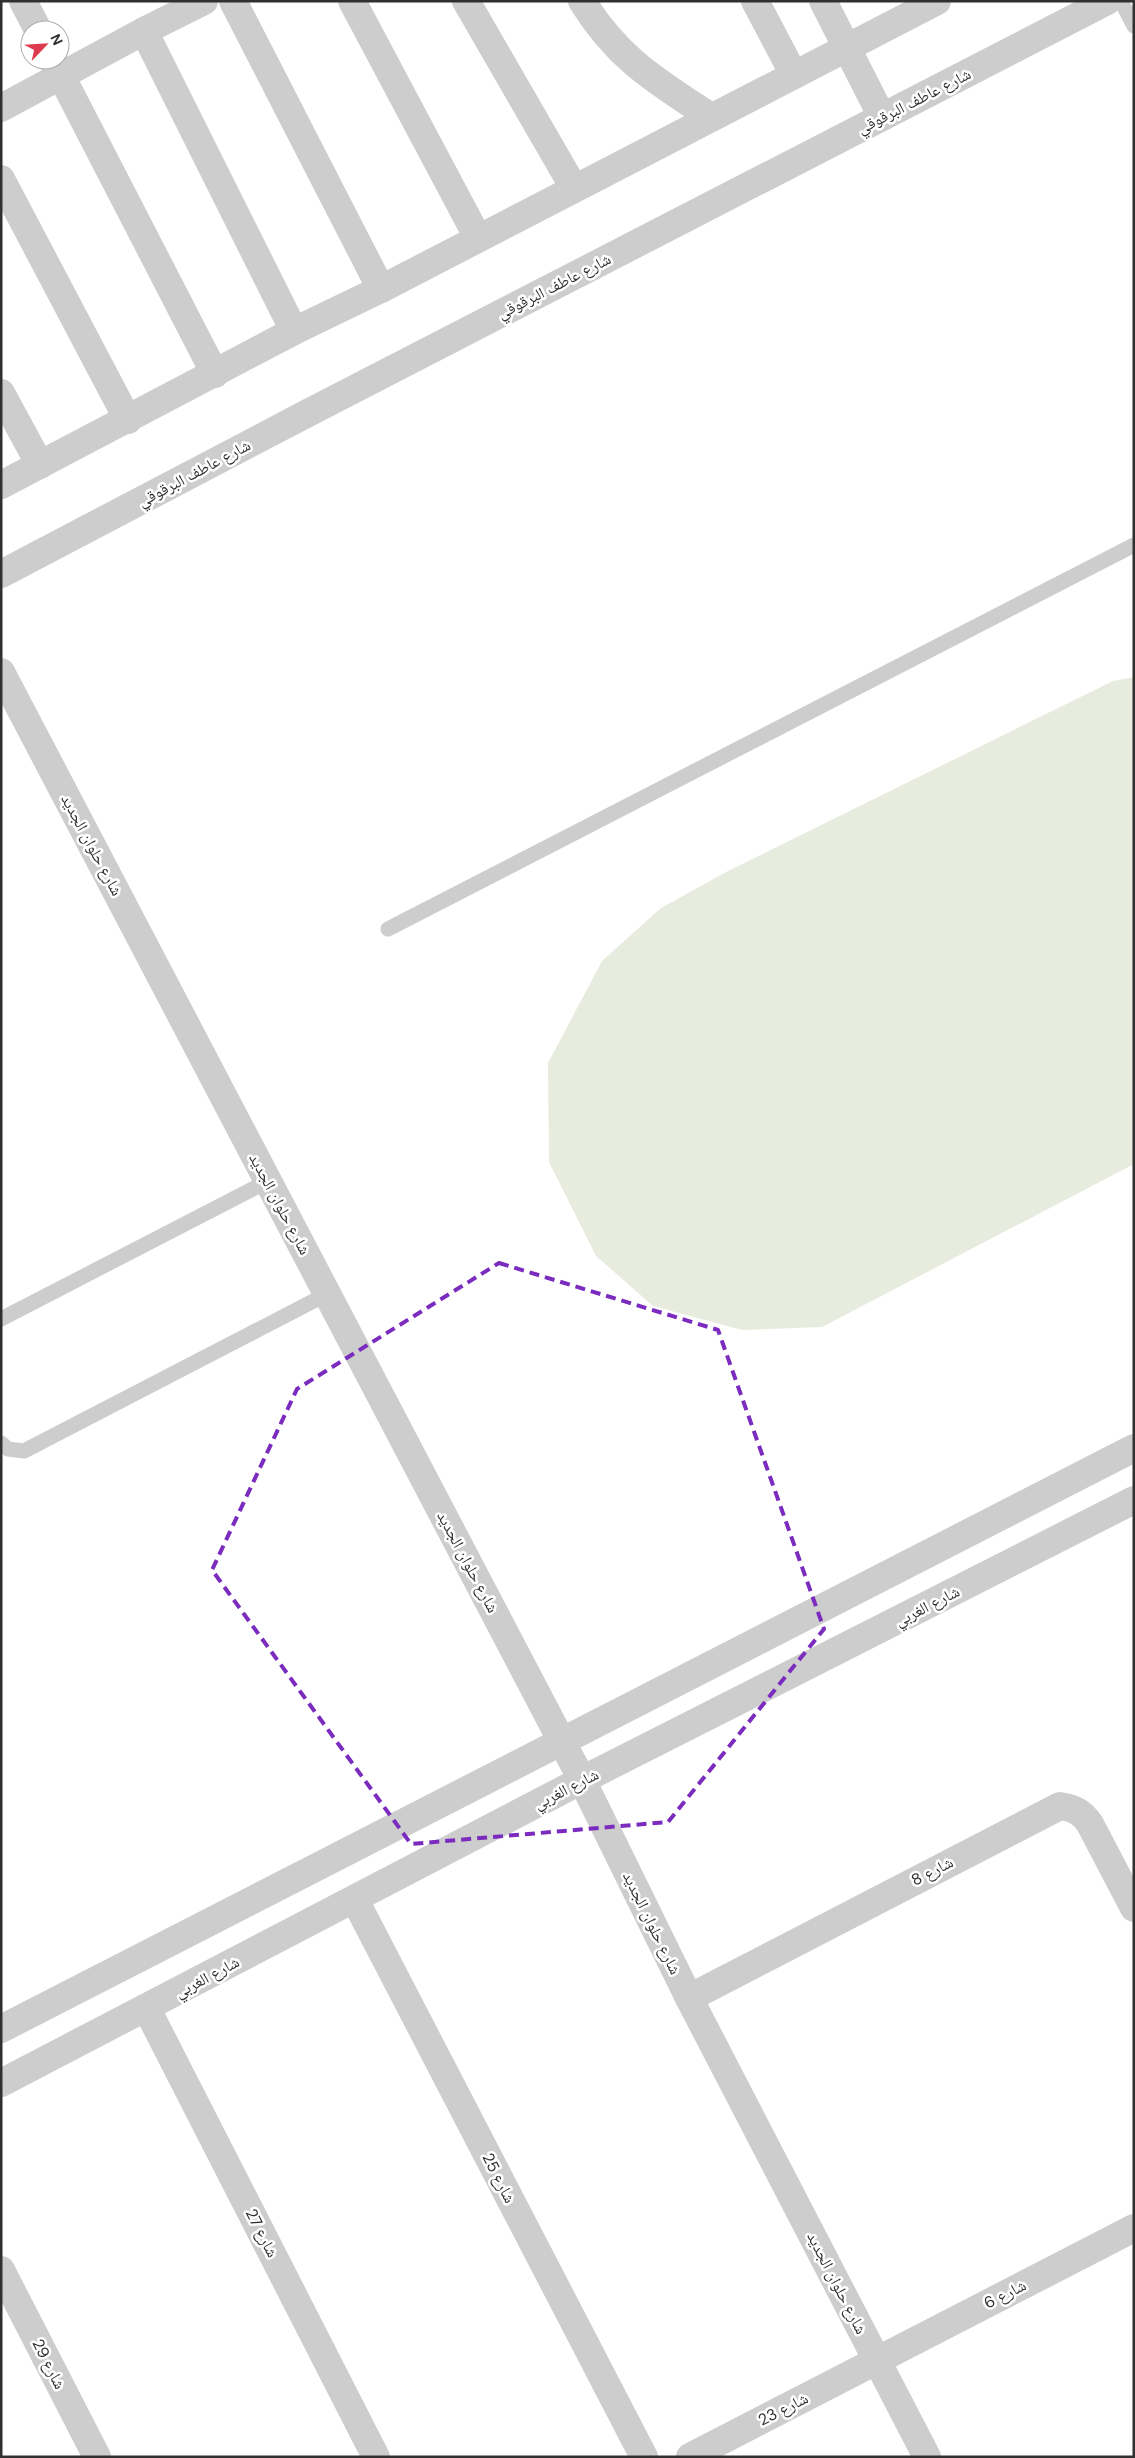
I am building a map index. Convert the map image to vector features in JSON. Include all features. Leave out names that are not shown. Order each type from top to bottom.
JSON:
[{"type":"street","points":[[1,5],[9,1]]},
{"type":"street","points":[[23,1],[33,20]]},
{"type":"street","points":[[70,63],[204,1]]},
{"type":"street","points":[[233,1],[381,289]]},
{"type":"street","points":[[352,1],[478,238]]},
{"type":"street","points":[[466,1],[574,188]]},
{"type":"street","points":[[582,1],[599,28],[620,52],[650,77],[711,117]]},
{"type":"street","points":[[755,1],[794,75]]},
{"type":"street","points":[[823,1],[882,117]]},
{"type":"street","points":[[1,485],[128,420],[294,331],[381,289],[937,1]]},
{"type":"street","name":"شارع عاطف البرقوقي","points":[[1,574],[297,418],[1107,1]]},
{"type":"street","points":[[144,30],[294,331]]},
{"type":"street","points":[[1,108],[55,70]]},
{"type":"street","points":[[59,70],[215,374]]},
{"type":"street","points":[[1,179],[128,420]]},
{"type":"street","points":[[1,393],[40,465]]},
{"type":"street","name":"شارع حلوان الجديد","points":[[1,672],[582,1780],[689,1998],[927,2457]]},
{"type":"street","points":[[1,2029],[1134,1448]]},
{"type":"street","name":"شارع الغربي","points":[[1,2083],[582,1780],[1134,1500]]},
{"type":"street","name":"شارع 8","points":[[689,1998],[1060,1806],[1072,1808],[1083,1814],[1134,1908]]},
{"type":"street","name":"شارع 25","points":[[355,1900],[644,2457]]},
{"type":"street","name":"شارع 27","points":[[147,2008],[376,2457]]},
{"type":"street","name":"شارع 6","points":[[877,2360],[1134,2228]]},
{"type":"street","name":"شارع 29","points":[[1,2270],[97,2457]]},
{"type":"street","name":"شارع 23","points":[[690,2457],[877,2360]]},
{"type":"lane","points":[[1121,1],[1134,26]]},
{"type":"lane","points":[[388,929],[1134,545]]},
{"type":"lane","points":[[1,1320],[268,1181]]},
{"type":"lane","points":[[1,1443],[8,1450],[24,1451],[38,1445],[327,1294]]},
{"type":"highlighted area","points":[[499,1263],[718,1330],[824,1629],[668,1822],[411,1844],[212,1570],[297,1389]]},
{"type":"shaded area","points":[[1134,677],[1134,1164],[822,1327],[742,1330],[653,1306],[596,1256],[549,1162],[548,1063],[602,961],[661,908],[728,871],[1113,681]]}]
